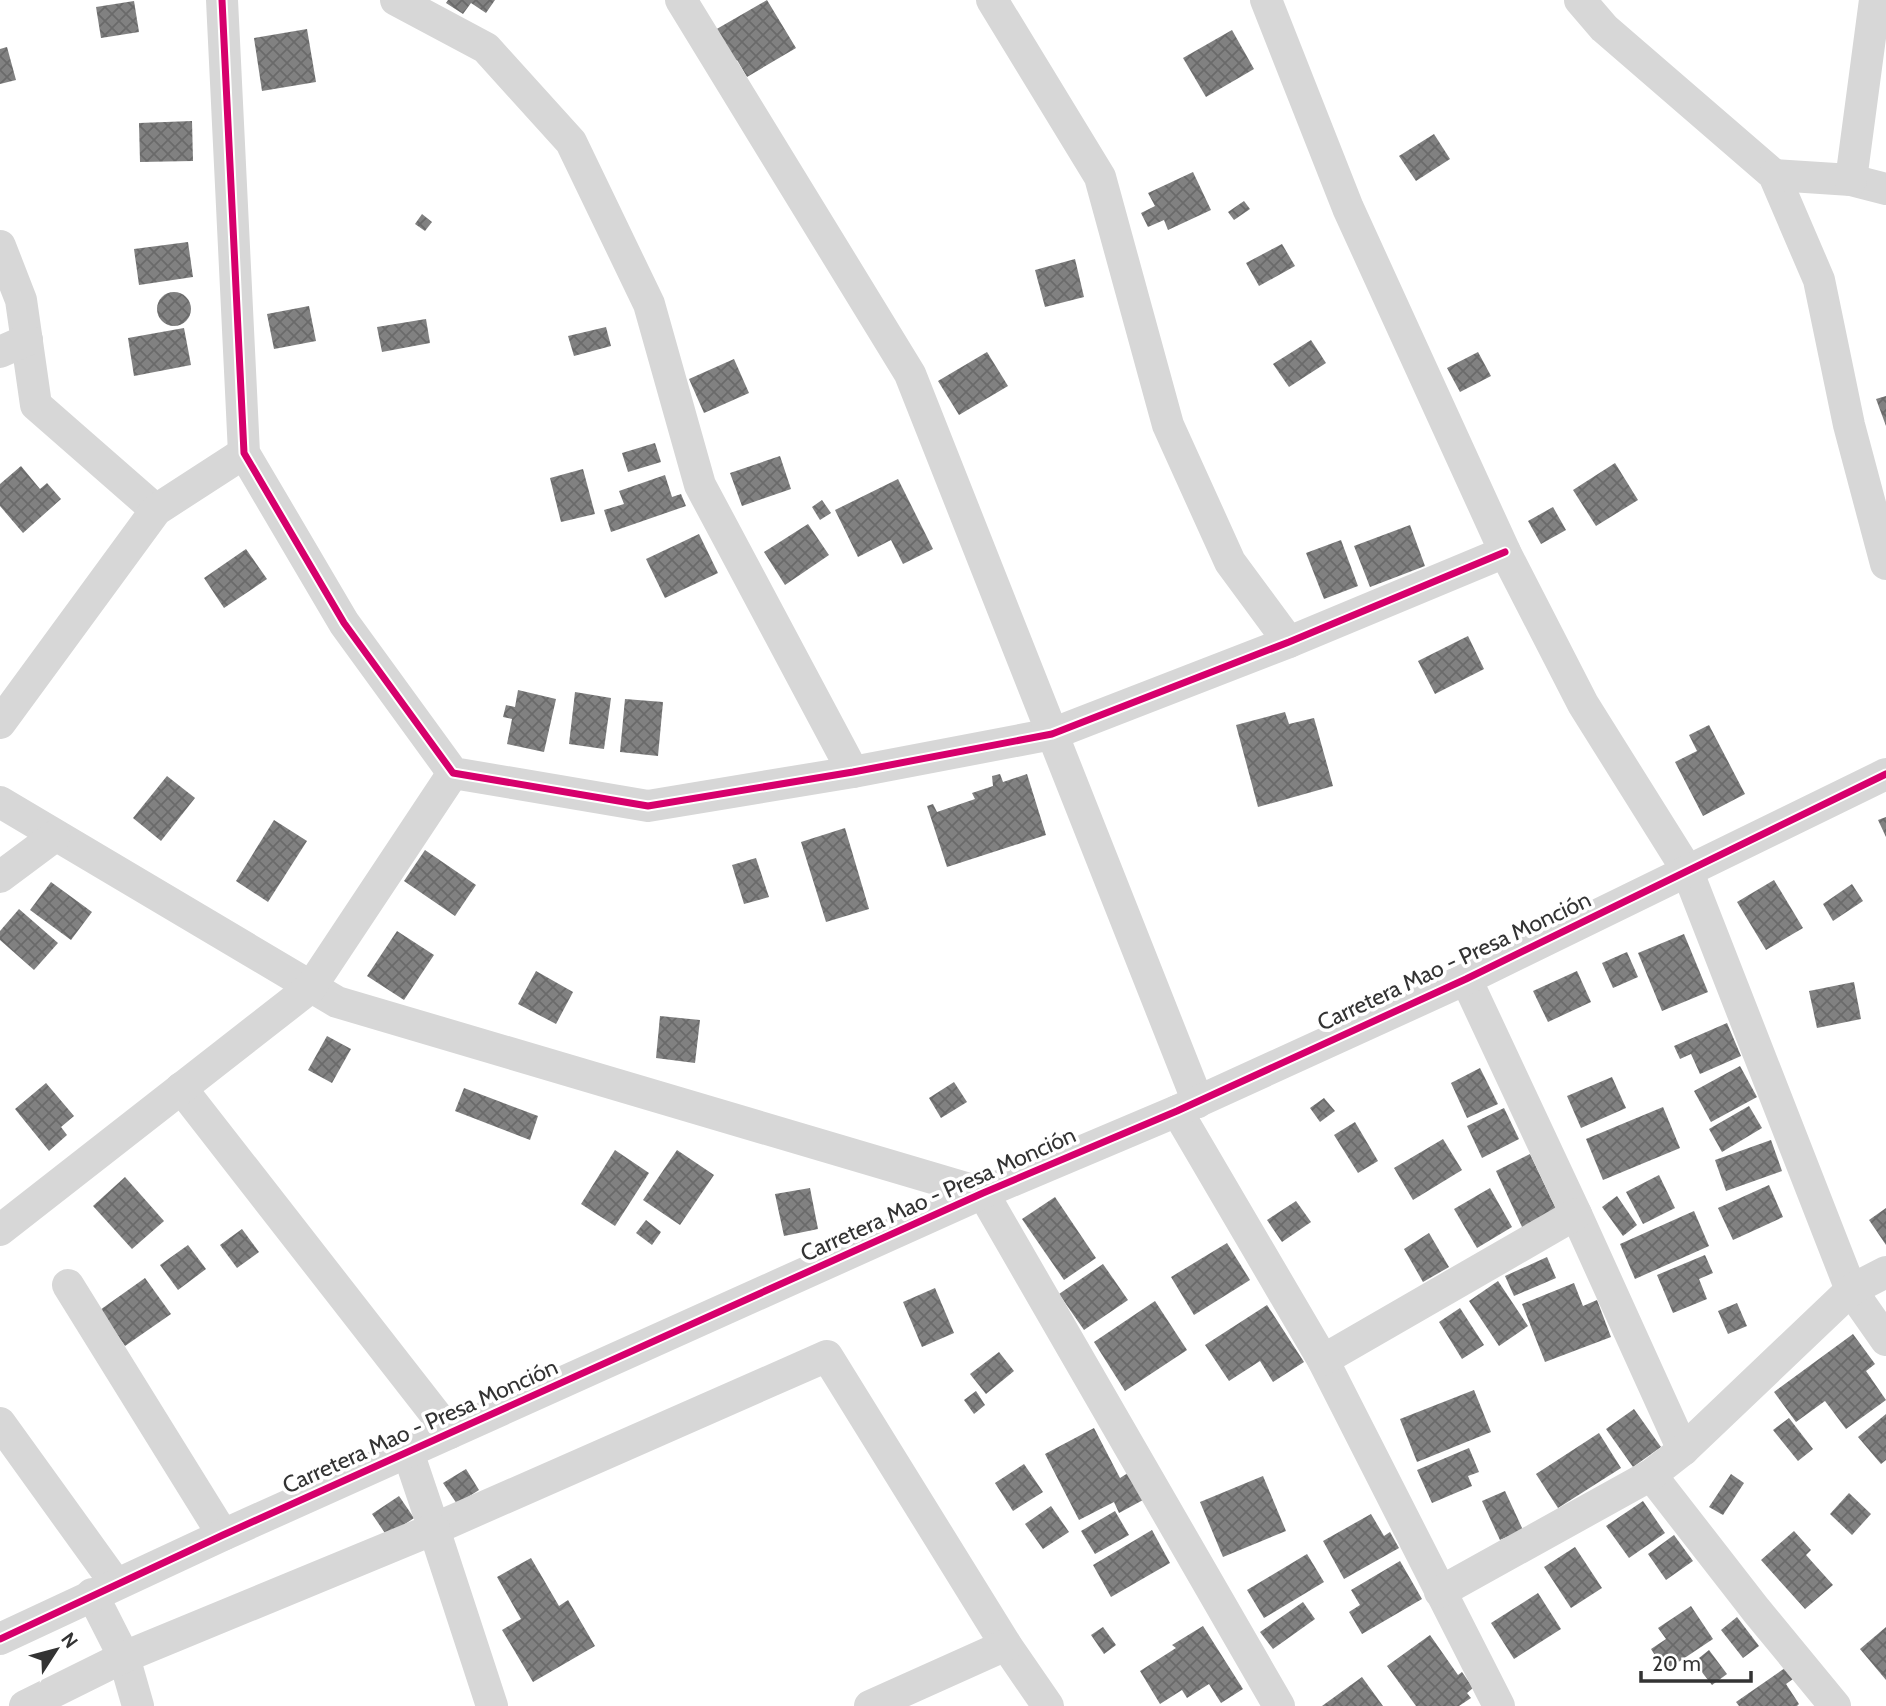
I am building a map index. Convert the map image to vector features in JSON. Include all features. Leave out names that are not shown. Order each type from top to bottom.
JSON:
[{"type":"street","points":[[222,0],[244,453],[344,624],[453,773],[648,806],[853,772],[1052,734],[1289,642],[1505,552]]},
{"type":"street","points":[[396,0],[486,48],[570,142],[649,304],[700,485],[853,772]]},
{"type":"street","points":[[681,0],[910,374],[1052,734],[1188,1106],[1323,1360],[1499,1706]]},
{"type":"street","points":[[992,0],[1100,177],[1168,425],[1230,562],[1289,642]]},
{"type":"street","points":[[1266,0],[1348,208],[1505,552],[1583,705],[1687,870],[1851,1290],[1886,1340]]},
{"type":"street","points":[[1580,0],[1604,28],[1774,174],[1819,280],[1849,425],[1886,564]]},
{"type":"street","points":[[1851,180],[1875,0]]},
{"type":"street","points":[[1774,174],[1851,180],[1886,189]]},
{"type":"street","points":[[0,246],[21,300],[13,346],[36,405],[156,510]]},
{"type":"street","points":[[0,723],[156,510],[244,453]]},
{"type":"street","points":[[0,1230],[311,987],[453,773]]},
{"type":"street","name":"Carretera Mao - Presa Monción","points":[[0,1639],[223,1535],[983,1193],[1188,1106],[1466,979],[1886,774]]},
{"type":"street","points":[[0,802],[337,1002],[983,1193],[1279,1706]]},
{"type":"street","points":[[0,877],[55,836]]},
{"type":"street","points":[[1466,979],[1683,1450]]},
{"type":"street","points":[[181,1088],[450,1433]]},
{"type":"street","points":[[1323,1360],[1576,1214]]},
{"type":"street","points":[[1440,1592],[1651,1475],[1683,1450],[1851,1290],[1886,1272]]},
{"type":"street","points":[[68,1285],[223,1535]]},
{"type":"street","points":[[25,1706],[124,1657],[434,1529],[827,1356],[1006,1645],[1048,1706]]},
{"type":"street","points":[[0,1423],[104,1589],[138,1706]]},
{"type":"street","points":[[408,1452],[492,1706]]},
{"type":"street","points":[[1651,1475],[1835,1706]]},
{"type":"street","points":[[870,1706],[1006,1645]]},
{"type":"building","points":[[448,0],[495,0],[486,13],[471,3],[463,14],[446,3]]},
{"type":"building","points":[[767,0],[796,48],[747,77],[737,60],[727,66],[708,34]]},
{"type":"building","points":[[134,1],[139,32],[101,38],[96,7]]},
{"type":"building","points":[[307,29],[316,82],[262,91],[254,38]]},
{"type":"building","points":[[1232,30],[1254,69],[1206,97],[1183,58]]},
{"type":"building","points":[[7,47],[16,80],[0,84],[0,49]]},
{"type":"building","points":[[192,121],[193,161],[140,162],[139,123]]},
{"type":"building","points":[[1434,134],[1450,159],[1416,181],[1399,156]]},
{"type":"building","points":[[1193,172],[1211,210],[1168,230],[1164,220],[1148,227],[1141,213],[1155,206],[1148,193]]},
{"type":"building","points":[[1244,201],[1250,209],[1234,220],[1228,212]]},
{"type":"building","points":[[422,214],[432,222],[425,231],[415,224]]},
{"type":"building","points":[[188,242],[193,277],[139,285],[134,249]]},
{"type":"building","points":[[1282,244],[1295,266],[1259,286],[1246,263]]},
{"type":"building","points":[[1075,259],[1084,297],[1045,307],[1035,270]]},
{"type":"building","points":[[174,292],[186,297],[191,309],[186,321],[174,326],[162,321],[157,309],[162,297]]},
{"type":"building","points":[[309,306],[316,341],[274,349],[267,314]]},
{"type":"building","points":[[426,319],[430,343],[382,352],[377,327]]},
{"type":"building","points":[[606,327],[611,346],[574,356],[568,336]]},
{"type":"building","points":[[184,328],[191,365],[134,376],[128,338]]},
{"type":"building","points":[[1311,340],[1326,363],[1289,387],[1273,364]]},
{"type":"building","points":[[987,352],[1008,386],[959,415],[938,381]]},
{"type":"building","points":[[1478,352],[1491,376],[1460,392],[1447,368]]},
{"type":"building","points":[[734,359],[749,393],[704,413],[689,379]]},
{"type":"building","points":[[1886,396],[1886,426],[1876,399]]},
{"type":"building","points":[[655,443],[661,462],[628,472],[622,453]]},
{"type":"building","points":[[780,456],[791,489],[742,506],[730,473]]},
{"type":"building","points":[[1615,463],[1638,500],[1596,526],[1573,490]]},
{"type":"building","points":[[21,466],[40,489],[47,483],[61,499],[23,533],[0,506],[0,484]]},
{"type":"building","points":[[583,469],[595,514],[561,522],[550,478]]},
{"type":"building","points":[[665,475],[672,497],[681,494],[686,506],[611,532],[604,510],[624,504],[619,491]]},
{"type":"building","points":[[898,479],[933,549],[903,564],[891,540],[858,557],[835,510]]},
{"type":"building","points":[[822,500],[831,513],[820,520],[812,507]]},
{"type":"building","points":[[1553,507],[1566,530],[1541,544],[1528,521]]},
{"type":"building","points":[[808,524],[829,555],[785,585],[764,552]]},
{"type":"building","points":[[1410,525],[1425,566],[1370,587],[1354,546]]},
{"type":"building","points":[[699,534],[718,573],[665,598],[646,559]]},
{"type":"building","points":[[1341,540],[1358,586],[1324,599],[1306,553]]},
{"type":"building","points":[[246,549],[267,579],[224,608],[204,578]]},
{"type":"building","points":[[1468,636],[1484,669],[1435,694],[1418,661]]},
{"type":"building","points":[[518,690],[556,699],[544,752],[507,744],[512,719],[503,717],[506,705],[515,707]]},
{"type":"building","points":[[575,692],[611,698],[604,749],[569,744]]},
{"type":"building","points":[[625,699],[663,702],[658,756],[620,752]]},
{"type":"building","points":[[1285,712],[1289,724],[1314,718],[1333,786],[1258,807],[1236,725]]},
{"type":"building","points":[[1709,725],[1745,794],[1703,816],[1675,762],[1697,751],[1689,735]]},
{"type":"building","points":[[1000,774],[1003,782],[1027,774],[1046,835],[947,867],[927,806],[933,804],[937,812],[975,799],[972,793],[993,786],[992,776]]},
{"type":"building","points":[[167,776],[195,798],[161,841],[133,818]]},
{"type":"building","points":[[1886,817],[1886,837],[1878,820]]},
{"type":"building","points":[[274,820],[307,841],[268,902],[236,881]]},
{"type":"building","points":[[845,828],[869,909],[826,922],[801,842]]},
{"type":"building","points":[[425,850],[476,885],[455,916],[404,881]]},
{"type":"building","points":[[756,858],[769,897],[744,904],[732,865]]},
{"type":"building","points":[[1774,880],[1803,928],[1766,950],[1737,902]]},
{"type":"building","points":[[51,882],[92,912],[71,940],[30,910]]},
{"type":"building","points":[[1852,884],[1863,901],[1833,921],[1823,904]]},
{"type":"building","points":[[19,909],[58,943],[34,970],[0,940],[0,931]]},
{"type":"building","points":[[397,931],[434,955],[404,1000],[367,976]]},
{"type":"building","points":[[1684,934],[1708,992],[1662,1011],[1638,953]]},
{"type":"building","points":[[1627,952],[1638,977],[1613,988],[1602,963]]},
{"type":"building","points":[[536,971],[573,992],[556,1024],[518,1004]]},
{"type":"building","points":[[1577,971],[1591,1002],[1548,1022],[1533,991]]},
{"type":"building","points":[[1854,982],[1861,1019],[1817,1028],[1809,991]]},
{"type":"building","points":[[660,1016],[700,1020],[695,1063],[656,1058]]},
{"type":"building","points":[[1727,1023],[1741,1056],[1700,1074],[1691,1054],[1680,1059],[1674,1046]]},
{"type":"building","points":[[327,1036],[351,1049],[332,1083],[308,1070]]},
{"type":"building","points":[[1740,1066],[1757,1097],[1711,1122],[1694,1091]]},
{"type":"building","points":[[1480,1068],[1498,1104],[1467,1118],[1451,1083]]},
{"type":"building","points":[[1612,1077],[1626,1108],[1581,1128],[1567,1096]]},
{"type":"building","points":[[954,1082],[967,1102],[941,1118],[929,1098]]},
{"type":"building","points":[[46,1083],[74,1116],[61,1127],[67,1135],[49,1151],[15,1109]]},
{"type":"building","points":[[464,1088],[538,1116],[530,1140],[455,1111]]},
{"type":"building","points":[[1324,1098],[1335,1111],[1320,1122],[1310,1108]]},
{"type":"building","points":[[1749,1106],[1762,1128],[1722,1152],[1709,1129]]},
{"type":"building","points":[[1663,1107],[1680,1148],[1603,1180],[1586,1139]]},
{"type":"building","points":[[1504,1108],[1519,1139],[1482,1158],[1467,1126]]},
{"type":"building","points":[[1355,1122],[1378,1161],[1358,1173],[1334,1135]]},
{"type":"building","points":[[1443,1139],[1462,1170],[1413,1200],[1394,1168]]},
{"type":"building","points":[[1771,1140],[1782,1171],[1726,1191],[1715,1160]]},
{"type":"building","points":[[615,1150],[649,1173],[615,1226],[581,1204]]},
{"type":"building","points":[[677,1150],[714,1175],[680,1225],[643,1200]]},
{"type":"building","points":[[1530,1154],[1558,1213],[1523,1229],[1496,1171]]},
{"type":"building","points":[[1659,1175],[1675,1208],[1643,1224],[1626,1192]]},
{"type":"building","points":[[125,1177],[164,1221],[132,1249],[93,1206]]},
{"type":"building","points":[[1769,1185],[1783,1217],[1733,1240],[1718,1208]]},
{"type":"building","points":[[810,1188],[818,1229],[784,1236],[775,1194]]},
{"type":"building","points":[[1490,1188],[1512,1227],[1477,1248],[1454,1209]]},
{"type":"building","points":[[1617,1196],[1637,1225],[1623,1236],[1602,1207]]},
{"type":"building","points":[[1055,1197],[1096,1258],[1064,1280],[1022,1219]]},
{"type":"building","points":[[1296,1201],[1311,1222],[1282,1242],[1267,1220]]},
{"type":"building","points":[[1886,1208],[1886,1245],[1869,1220]]},
{"type":"building","points":[[1694,1211],[1709,1246],[1635,1279],[1620,1244]]},
{"type":"building","points":[[646,1220],[661,1232],[652,1245],[636,1233]]},
{"type":"building","points":[[242,1229],[259,1252],[237,1268],[220,1245]]},
{"type":"building","points":[[1429,1233],[1449,1267],[1423,1282],[1404,1249]]},
{"type":"building","points":[[1227,1243],[1250,1280],[1194,1315],[1171,1277]]},
{"type":"building","points":[[188,1245],[206,1269],[178,1290],[160,1265]]},
{"type":"building","points":[[1705,1255],[1713,1273],[1699,1279],[1707,1299],[1673,1313],[1657,1275]]},
{"type":"building","points":[[1547,1257],[1556,1278],[1514,1296],[1505,1276]]},
{"type":"building","points":[[1103,1264],[1128,1300],[1084,1330],[1059,1294]]},
{"type":"building","points":[[145,1278],[171,1314],[125,1346],[100,1310]]},
{"type":"building","points":[[1498,1281],[1528,1326],[1499,1346],[1469,1301]]},
{"type":"building","points":[[1574,1283],[1583,1306],[1597,1300],[1611,1337],[1545,1362],[1522,1304]]},
{"type":"building","points":[[935,1288],[954,1333],[922,1347],[903,1302]]},
{"type":"building","points":[[1155,1301],[1187,1350],[1125,1391],[1094,1342]]},
{"type":"building","points":[[1737,1303],[1747,1326],[1728,1334],[1718,1311]]},
{"type":"building","points":[[1267,1305],[1304,1362],[1273,1382],[1260,1361],[1229,1381],[1205,1345]]},
{"type":"building","points":[[1460,1308],[1484,1345],[1462,1359],[1439,1322]]},
{"type":"building","points":[[1853,1334],[1875,1364],[1866,1371],[1886,1400],[1846,1429],[1825,1401],[1796,1422],[1774,1392]]},
{"type":"building","points":[[999,1352],[1014,1371],[986,1394],[970,1374]]},
{"type":"building","points":[[1474,1390],[1491,1432],[1417,1462],[1400,1419]]},
{"type":"building","points":[[976,1391],[985,1405],[974,1414],[964,1400]]},
{"type":"building","points":[[1634,1409],[1661,1447],[1633,1467],[1606,1429]]},
{"type":"building","points":[[1886,1414],[1886,1460],[1881,1464],[1858,1437]]},
{"type":"building","points":[[1789,1418],[1813,1449],[1798,1461],[1773,1430]]},
{"type":"building","points":[[1094,1428],[1120,1478],[1128,1473],[1143,1500],[1119,1513],[1114,1502],[1079,1520],[1045,1454]]},
{"type":"building","points":[[1599,1433],[1621,1468],[1558,1508],[1536,1474]]},
{"type":"building","points":[[1469,1448],[1479,1472],[1468,1476],[1472,1486],[1432,1503],[1417,1470]]},
{"type":"building","points":[[1024,1464],[1043,1492],[1013,1511],[995,1483]]},
{"type":"building","points":[[466,1469],[479,1490],[457,1504],[443,1483]]},
{"type":"building","points":[[1731,1474],[1744,1483],[1723,1515],[1709,1507]]},
{"type":"building","points":[[1263,1476],[1286,1531],[1223,1557],[1200,1502]]},
{"type":"building","points":[[1505,1491],[1523,1530],[1500,1540],[1482,1501]]},
{"type":"building","points":[[1849,1493],[1871,1514],[1852,1535],[1830,1514]]},
{"type":"building","points":[[399,1496],[414,1518],[387,1536],[372,1514]]},
{"type":"building","points":[[1643,1501],[1665,1533],[1629,1558],[1606,1526]]},
{"type":"building","points":[[1051,1506],[1069,1532],[1043,1549],[1025,1524]]},
{"type":"building","points":[[1115,1511],[1129,1535],[1095,1554],[1081,1531]]},
{"type":"building","points":[[1371,1514],[1384,1536],[1390,1532],[1399,1548],[1344,1579],[1323,1541]]},
{"type":"building","points":[[1152,1530],[1170,1563],[1111,1597],[1093,1565]]},
{"type":"building","points":[[1794,1531],[1811,1550],[1806,1555],[1833,1585],[1805,1609],[1761,1560]]},
{"type":"building","points":[[1674,1535],[1693,1561],[1666,1580],[1648,1554]]},
{"type":"building","points":[[1575,1547],[1602,1588],[1571,1608],[1544,1567]]},
{"type":"building","points":[[1307,1554],[1324,1582],[1264,1618],[1247,1590]]},
{"type":"building","points":[[531,1558],[559,1606],[568,1600],[595,1646],[533,1682],[502,1630],[521,1619],[497,1577]]},
{"type":"building","points":[[1400,1561],[1422,1599],[1362,1634],[1349,1612],[1360,1605],[1351,1590]]},
{"type":"building","points":[[1538,1593],[1561,1629],[1514,1659],[1491,1623]]},
{"type":"building","points":[[1303,1602],[1315,1619],[1273,1649],[1260,1632]]},
{"type":"building","points":[[1691,1606],[1713,1639],[1665,1671],[1651,1649],[1666,1639],[1658,1628]]},
{"type":"building","points":[[1737,1617],[1759,1646],[1743,1658],[1721,1630]]},
{"type":"building","points":[[1203,1626],[1243,1689],[1221,1703],[1209,1684],[1187,1698],[1182,1690],[1160,1704],[1140,1671],[1176,1648],[1172,1645]]},
{"type":"building","points":[[1103,1627],[1116,1645],[1104,1654],[1091,1635]]},
{"type":"building","points":[[1886,1627],[1886,1680],[1860,1649]]},
{"type":"building","points":[[1430,1635],[1458,1675],[1462,1672],[1473,1688],[1467,1693],[1471,1698],[1459,1706],[1416,1706],[1387,1666]]},
{"type":"building","points":[[1709,1650],[1727,1674],[1712,1685],[1694,1662]]},
{"type":"building","points":[[1785,1668],[1793,1679],[1786,1684],[1799,1704],[1797,1706],[1739,1706],[1736,1702]]},
{"type":"building","points":[[1362,1677],[1383,1706],[1322,1706]]},
{"type":"cycle path","points":[[222,0],[244,453],[344,623],[453,773],[648,806],[853,772],[1052,734],[1289,642],[1505,552]]},
{"type":"cycle path","points":[[0,1639],[223,1535],[983,1193],[1177,1111],[1466,979],[1886,774]]}]
